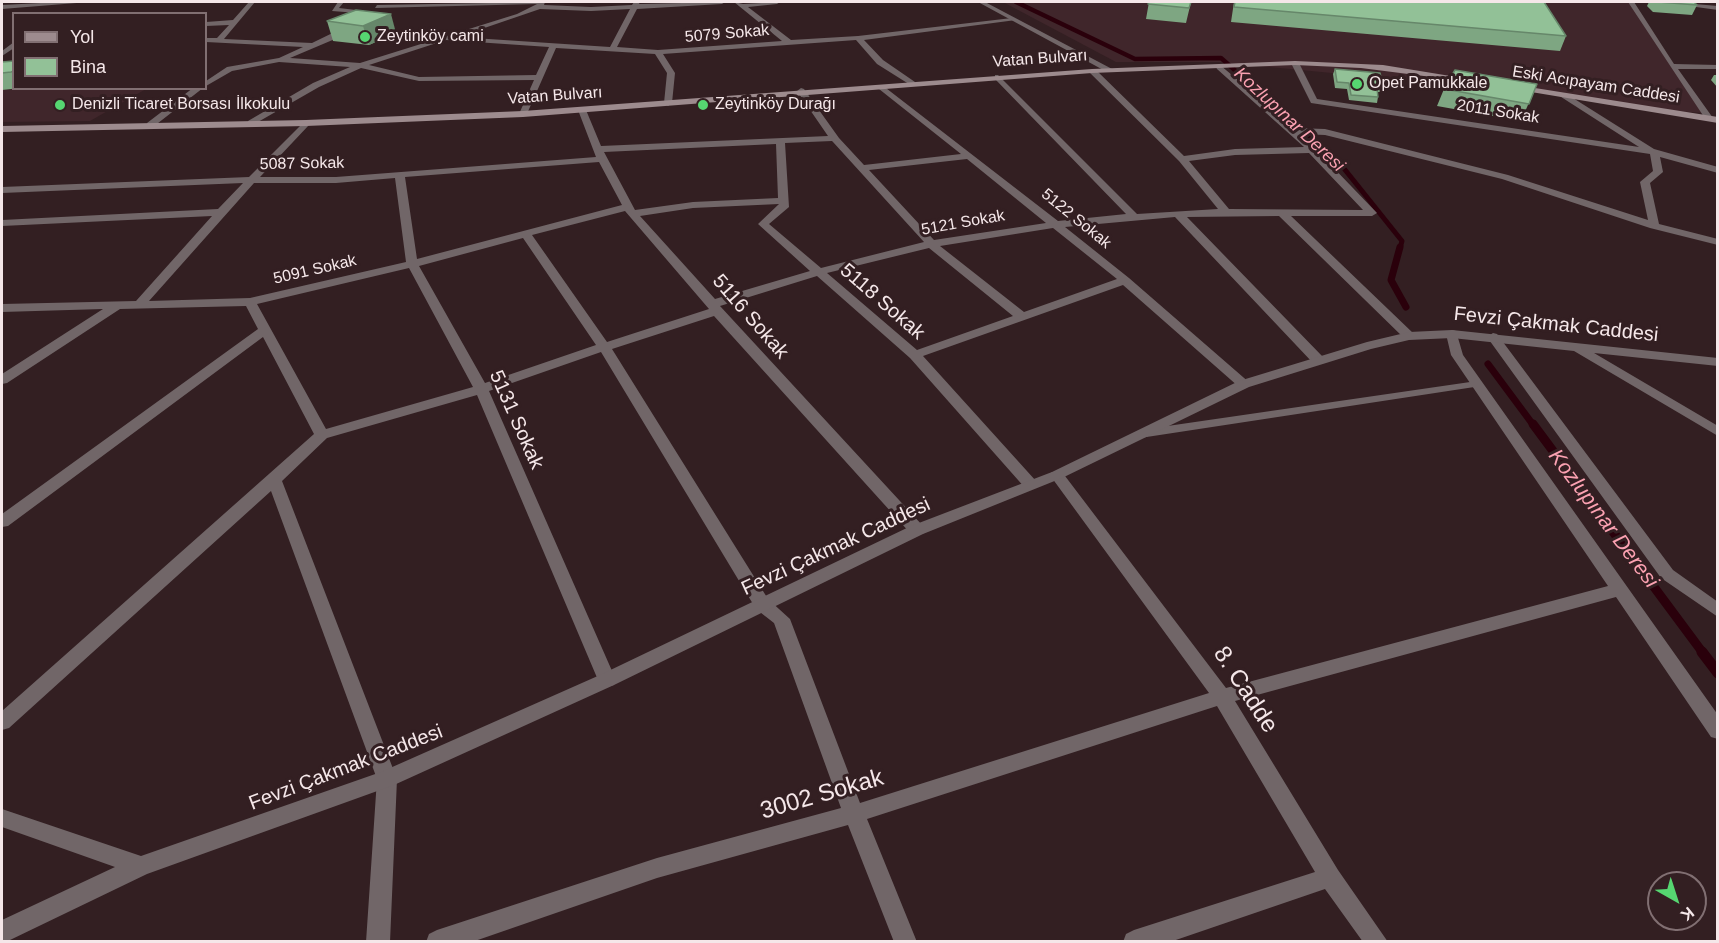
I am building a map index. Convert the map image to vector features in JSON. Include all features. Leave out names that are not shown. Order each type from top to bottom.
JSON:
[{"type":"main road","name":"Eski Acıpayam Caddesi","points":[[1110,70],[1323,62],[1383,67],[1486,82]]},
{"type":"main road","name":"Vatan Bulvarı","points":[[2,129],[306,123],[523,114],[801,91],[1110,70]]},
{"type":"main road","name":"Eski Acıpayam Caddesi","points":[[1508,86],[1713,119]]},
{"type":"street","points":[[2,7],[86,2]]},
{"type":"street","points":[[220,39],[252,2]]},
{"type":"street","points":[[341,2],[334,10],[541,3],[571,9],[635,4],[722,2]]},
{"type":"street","points":[[207,83],[230,69],[279,60],[339,34],[385,2]]},
{"type":"street","points":[[739,4],[777,2]]},
{"type":"street","points":[[981,2],[1110,70]]},
{"type":"street","points":[[1631,2],[1672,66],[1713,119]]},
{"type":"street","points":[[1674,2],[1705,4],[1718,8]]},
{"type":"street","points":[[251,123],[316,85],[360,65],[541,3]]},
{"type":"street","points":[[612,50],[635,4]]},
{"type":"street","points":[[739,4],[788,42]]},
{"type":"street","name":"5079 Sokak","points":[[444,38],[658,52],[858,38],[1012,20]]},
{"type":"street","points":[[207,24],[234,22]]},
{"type":"street","points":[[858,38],[880,62],[912,84]]},
{"type":"street","points":[[207,40],[314,45]]},
{"type":"street","points":[[523,114],[553,46]]},
{"type":"street","points":[[658,52],[671,73],[668,103]]},
{"type":"street","points":[[279,60],[360,65],[419,79],[538,77]]},
{"type":"street","name":"2011 Sokak","points":[[1294,63],[1314,101],[1654,152],[1716,171]]},
{"type":"street","points":[[1672,66],[1718,67]]},
{"type":"street","points":[[1222,67],[1298,131],[1313,150]]},
{"type":"street","points":[[1092,71],[1182,159],[1226,212]]},
{"type":"street","points":[[998,77],[1132,216]]},
{"type":"street","name":"5122 Sokak","points":[[882,87],[1125,280],[1244,384]]},
{"type":"street","points":[[150,125],[196,90]]},
{"type":"street","points":[[801,91],[835,138],[931,244],[1020,316]]},
{"type":"street","points":[[1562,95],[1654,152],[1658,172],[1645,182],[1654,226]]},
{"type":"street","name":"5116 Sokak","points":[[582,110],[600,154],[630,211],[917,530]]},
{"type":"street","points":[[139,305],[221,212],[306,123]]},
{"type":"street","points":[[1298,131],[1325,132],[1505,177],[1654,226],[1718,242]]},
{"type":"street","name":"5087 Sokak","points":[[2,190],[253,180],[336,180],[600,154],[835,138]]},
{"type":"street","points":[[780,141],[784,201]]},
{"type":"street","points":[[1182,159],[1235,152],[1313,150]]},
{"type":"street","name":"5121 Sokak","points":[[322,435],[481,389],[818,272],[931,244],[1056,224],[1132,216],[1226,212],[1372,213],[1313,150]]},
{"type":"street","points":[[862,168],[969,156]]},
{"type":"street","name":"5131 Sokak","points":[[400,175],[411,264],[481,389],[607,680]]},
{"type":"street","name":"5091 Sokak","points":[[2,308],[250,302],[526,234],[630,211],[693,205],[784,201]]},
{"type":"street","name":"5118 Sokak","points":[[784,201],[784,207],[764,224],[915,355],[1031,485]]},
{"type":"street","points":[[2,224],[221,212]]},
{"type":"street","points":[[1178,214],[1318,360]]},
{"type":"street","points":[[1283,214],[1409,336]]},
{"type":"street","points":[[526,234],[604,347],[762,604],[781,619],[854,814],[906,942]]},
{"type":"street","points":[[915,355],[1125,280]]},
{"type":"street","points":[[2,722],[322,435],[250,302]]},
{"type":"street","points":[[2,380],[118,305]]},
{"type":"street","points":[[2,522],[265,330]]},
{"type":"street","points":[[1452,334],[1457,355],[1718,731]]},
{"type":"street","name":"Fevzi Çakmak Caddesi","points":[[2,932],[141,866],[387,779],[607,680],[917,530],[1057,475],[1244,384],[1318,360],[1409,336],[1452,334],[1718,362]]},
{"type":"street","points":[[1493,337],[1667,574],[1718,611]]},
{"type":"street","points":[[1575,347],[1718,432]]},
{"type":"street","name":"8. Cadde","points":[[1057,475],[1222,697],[1330,877],[1377,942]]},
{"type":"street","points":[[274,480],[387,779],[378,942]]},
{"type":"street","name":"3002 Sokak","points":[[436,942],[657,868],[854,814],[1222,697],[1618,590]]},
{"type":"street","points":[[2,818],[141,866]]},
{"type":"street","points":[[1134,942],[1330,877]]},
{"type":"lane","points":[[1140,435],[1477,384]]},
{"type":"shaded area","points":[[1003,2],[1631,2],[1704,113],[1658,110],[1549,94],[1218,62],[1116,62]]},
{"type":"shaded area","name":"Denizli Ticaret Borsası İlkokulu","points":[[12,61],[12,90],[144,90],[90,121],[2,122],[2,67]]},
{"type":"building","points":[[1149,2],[1191,2],[1189,8],[1148,4]]},
{"type":"building","points":[[1235,2],[1544,2],[1566,36],[1234,7]]},
{"type":"building","points":[[1658,2],[1694,2],[1697,5]]},
{"type":"building","points":[[356,10],[391,14],[363,26],[327,21]]},
{"type":"building","points":[[12,61],[12,72],[2,73],[2,62]]},
{"type":"building","points":[[1335,69],[1380,73],[1383,86],[1371,85],[1372,88],[1377,89],[1378,97],[1351,95],[1349,83],[1337,82]]},
{"type":"building","points":[[1455,70],[1537,84],[1529,104],[1444,89]]},
{"type":"waterway","name":"Kozlupınar Deresi","points":[[1016,2],[1135,59],[1221,58],[1279,109]]},
{"type":"waterway","name":"Kozlupınar Deresi","points":[[1278,108],[1338,161],[1402,241],[1400,248]]},
{"type":"waterway","name":"Kozlupınar Deresi","points":[[1400,247],[1391,280],[1406,307]]},
{"type":"waterway","name":"Kozlupınar Deresi","points":[[1488,364],[1534,426]]},
{"type":"waterway","name":"Kozlupınar Deresi","points":[[1533,424],[1703,653]]},
{"type":"waterway","name":"Kozlupınar Deresi","points":[[1702,652],[1718,673]]},
{"type":"place","name":"Zeytinköy cami","points":[[365,37]]},
{"type":"place","name":"Opet Pamukkale","points":[[1357,84]]},
{"type":"place","name":"Denizli Ticaret Borsası İlkokulu","points":[[60,105]]},
{"type":"place","name":"Zeytinköy Durağı","points":[[703,105]]}]
